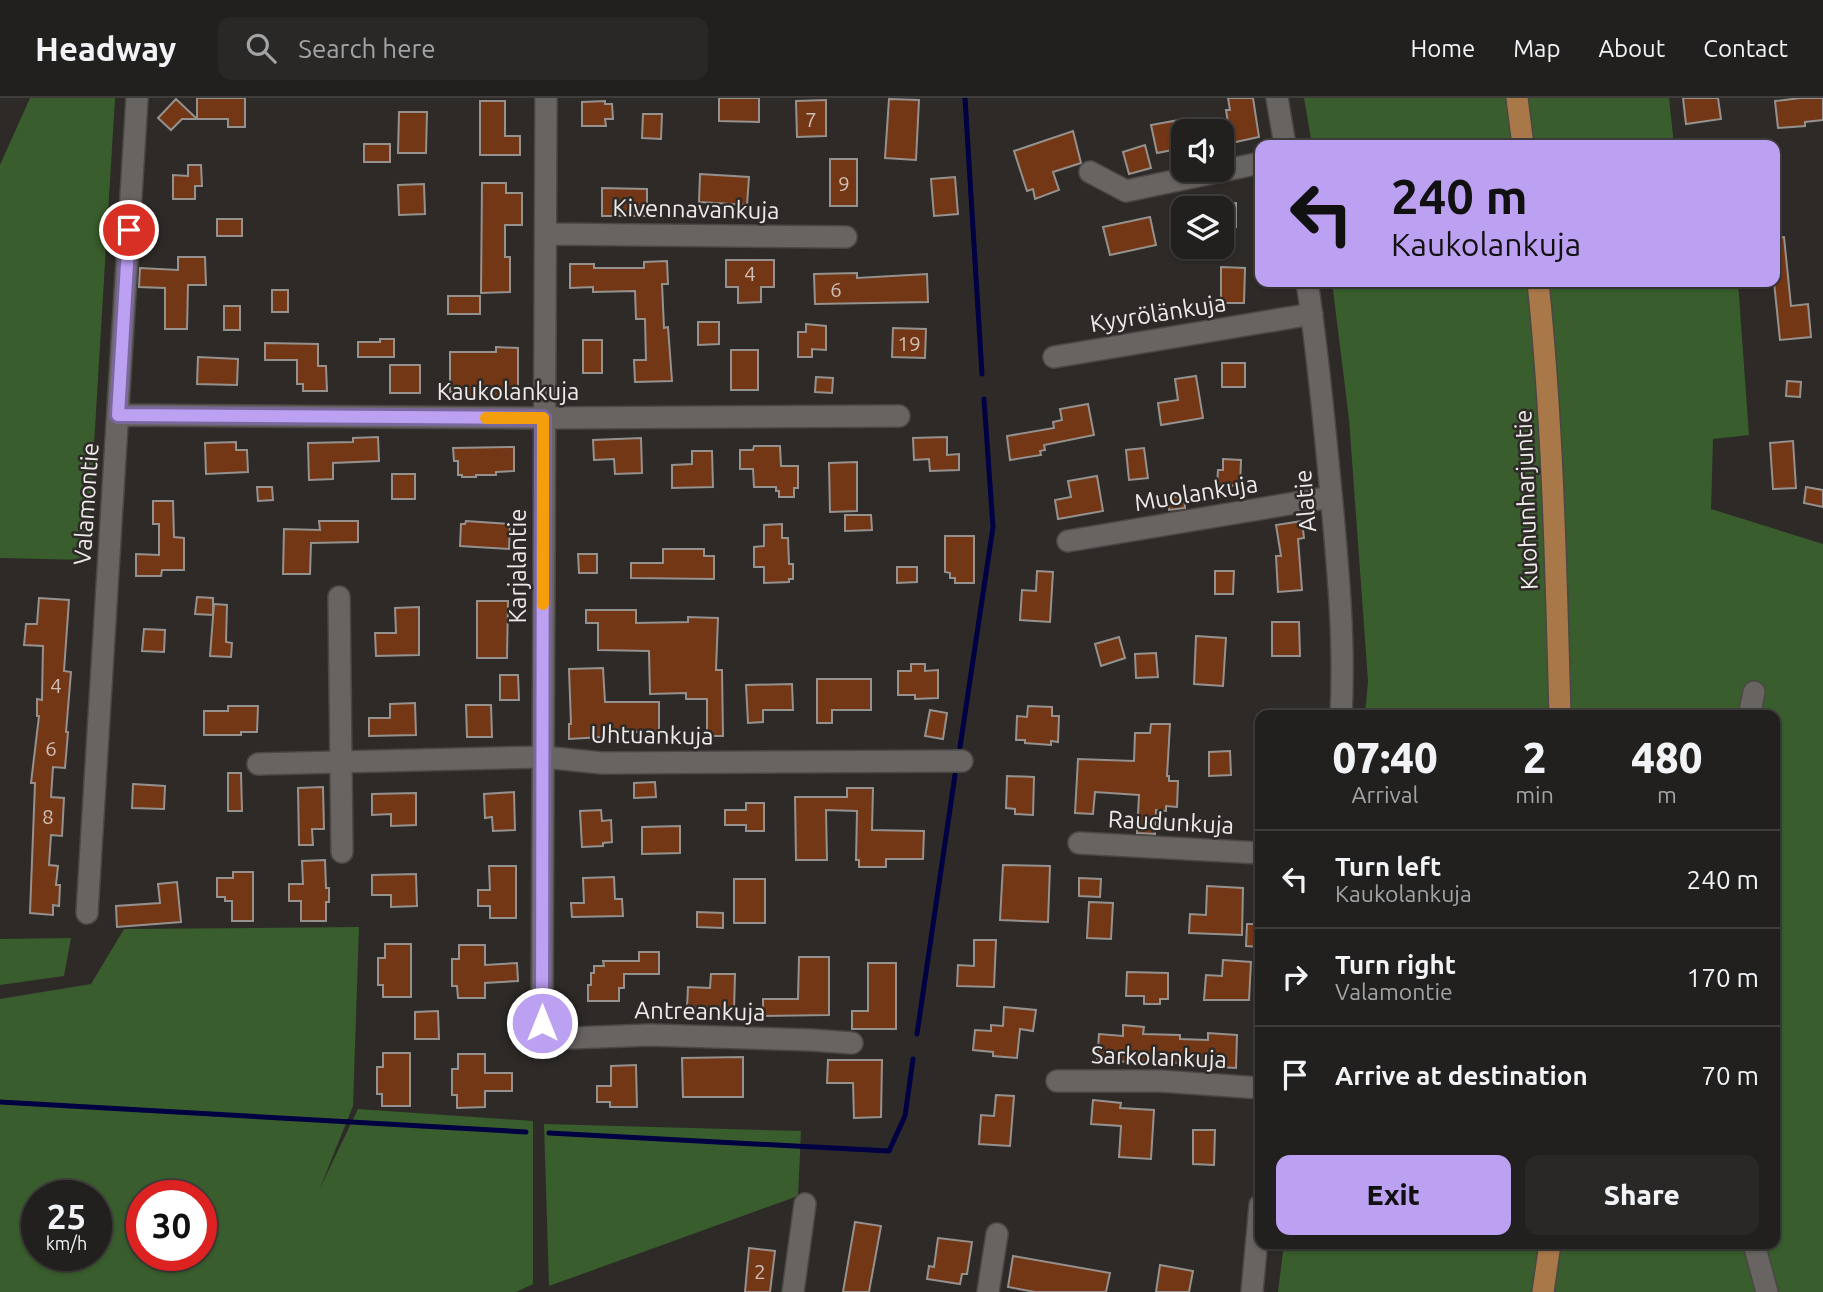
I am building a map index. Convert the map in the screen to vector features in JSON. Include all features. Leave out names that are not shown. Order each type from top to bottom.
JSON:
[{"type":"main road","points":[[1517,98],[1522,140]]},
{"type":"main road","name":"Kuohunharjuntie","points":[[1539,287],[1547,370],[1554,507],[1560,710]]},
{"type":"main road","points":[[1543,1292],[1549,1249]]},
{"type":"street","name":"Valamontie","points":[[87,913],[138,98]]},
{"type":"street","name":"Karjalantie","points":[[546,98],[542,1023],[549,1032]]},
{"type":"street","points":[[1277,98],[1284,140]]},
{"type":"street","points":[[1090,172],[1126,191],[1255,164]]},
{"type":"street","name":"Kivennavankuja","points":[[546,234],[846,237]]},
{"type":"street","name":"Alatie","points":[[1308,287],[1342,624],[1344,661],[1341,710]]},
{"type":"street","name":"Kyyrölänkuja","points":[[1054,357],[1312,314]]},
{"type":"street","name":"Kaukolankuja","points":[[118,415],[543,418],[899,416]]},
{"type":"street","name":"Muolankuja","points":[[1068,541],[1331,497]]},
{"type":"street","points":[[339,597],[342,852]]},
{"type":"street","points":[[1750,710],[1754,692]]},
{"type":"street","name":"Uhtuankuja","points":[[258,764],[543,757],[602,763],[962,761]]},
{"type":"street","name":"Raudunkuja","points":[[1079,843],[1255,853]]},
{"type":"street","name":"Antreankuja","points":[[549,1032],[571,1038],[650,1035],[852,1043]]},
{"type":"street","name":"Sarkolankuja","points":[[1057,1081],[1160,1081],[1255,1088]]},
{"type":"street","points":[[793,1292],[805,1204]]},
{"type":"street","points":[[988,1292],[997,1234]]},
{"type":"street","points":[[1252,1292],[1256,1249]]},
{"type":"street","points":[[1755,1249],[1767,1292]]},
{"type":"green space","points":[[30,98],[115,98],[87,560],[0,558],[0,165]]},
{"type":"green space","points":[[1304,98],[1669,98],[1673,140],[1311,140]]},
{"type":"green space","points":[[1333,287],[1738,287],[1749,435],[1713,439],[1711,509],[1823,544],[1823,1292],[1278,1292],[1283,1249],[1780,1249],[1780,710],[1366,710],[1368,681],[1349,419]]},
{"type":"green space","points":[[359,927],[353,1106],[320,1188],[358,1109],[533,1121],[533,1284],[516,1292],[0,1292],[0,999],[91,984],[124,929]]},
{"type":"green space","points":[[71,938],[64,976],[0,985],[0,939]]},
{"type":"green space","points":[[544,1124],[801,1131],[798,1196],[549,1286]]},
{"type":"building","points":[[197,98],[245,98],[245,127],[228,127],[228,119],[197,119]]},
{"type":"building","points":[[719,98],[759,98],[759,122],[719,121]]},
{"type":"building","points":[[1228,98],[1253,98],[1259,137],[1234,142],[1234,119],[1227,119],[1226,110],[1230,110]]},
{"type":"building","points":[[1683,98],[1718,98],[1721,119],[1686,124]]},
{"type":"building","points":[[1823,98],[1823,120],[1805,122],[1805,126],[1778,128],[1775,101]]},
{"type":"building","points":[[176,99],[197,119],[182,119],[171,130],[158,118]]},
{"type":"building","points":[[889,99],[919,100],[916,160],[885,158]]},
{"type":"building","points":[[826,100],[826,136],[797,137],[796,101]]},
{"type":"building","points":[[480,101],[505,101],[505,136],[520,136],[520,155],[480,155]]},
{"type":"building","points":[[605,101],[605,104],[612,104],[613,119],[605,119],[606,126],[582,126],[582,102]]},
{"type":"building","points":[[399,112],[427,112],[426,153],[398,153]]},
{"type":"building","points":[[643,114],[662,114],[661,139],[642,138]]},
{"type":"building","points":[[1171,121],[1171,150],[1157,153],[1151,125]]},
{"type":"building","points":[[1073,131],[1081,163],[1053,172],[1059,190],[1035,199],[1033,189],[1027,191],[1014,151]]},
{"type":"building","points":[[364,144],[390,144],[390,162],[364,162]]},
{"type":"building","points":[[1145,145],[1151,168],[1129,174],[1123,152]]},
{"type":"building","points":[[830,159],[857,159],[857,206],[830,206]]},
{"type":"building","points":[[188,165],[201,165],[202,186],[195,186],[195,199],[173,199],[173,175],[188,176]]},
{"type":"building","points":[[700,174],[749,177],[747,205],[699,202]]},
{"type":"building","points":[[955,177],[958,214],[934,216],[931,179]]},
{"type":"building","points":[[482,183],[506,183],[506,193],[522,193],[522,225],[505,225],[505,257],[510,257],[510,292],[481,293]]},
{"type":"building","points":[[424,184],[425,214],[399,215],[398,185]]},
{"type":"building","points":[[602,188],[647,189],[647,216],[602,216]]},
{"type":"building","points":[[1234,203],[1236,203],[1234,227]]},
{"type":"building","points":[[1150,217],[1156,245],[1110,255],[1103,227]]},
{"type":"building","points":[[217,219],[242,219],[242,236],[217,236]]},
{"type":"building","points":[[1780,237],[1784,237],[1791,306],[1808,304],[1811,337],[1780,340],[1775,287],[1780,287]]},
{"type":"building","points":[[178,257],[205,257],[206,285],[188,285],[187,329],[165,329],[165,288],[139,287],[140,268],[178,270]]},
{"type":"building","points":[[726,260],[774,260],[774,287],[761,287],[761,302],[738,303],[738,287],[726,287]]},
{"type":"building","points":[[667,261],[668,284],[662,284],[664,328],[668,327],[672,381],[635,382],[634,360],[646,360],[645,319],[636,319],[635,291],[593,292],[593,287],[570,288],[570,264],[594,264],[594,268],[644,268],[644,262]]},
{"type":"building","points":[[1221,267],[1245,268],[1244,303],[1221,303]]},
{"type":"building","points":[[857,273],[857,278],[927,274],[928,302],[815,304],[814,274]]},
{"type":"building","points":[[272,290],[288,290],[288,312],[272,312]]},
{"type":"building","points":[[448,296],[480,296],[480,314],[448,314]]},
{"type":"building","points":[[224,306],[240,306],[240,330],[224,330]]},
{"type":"building","points":[[698,322],[719,322],[719,344],[698,345]]},
{"type":"building","points":[[806,324],[826,326],[826,350],[812,349],[812,357],[798,357],[798,332],[806,332]]},
{"type":"building","points":[[893,328],[926,329],[925,358],[892,357]]},
{"type":"building","points":[[380,339],[394,339],[394,357],[358,357],[358,342],[380,342]]},
{"type":"building","points":[[583,340],[602,340],[602,373],[583,373]]},
{"type":"building","points":[[265,343],[318,344],[318,366],[326,366],[327,391],[303,391],[303,384],[297,384],[297,360],[265,360]]},
{"type":"building","points":[[496,347],[518,348],[518,397],[459,399],[459,392],[450,392],[450,352],[496,352]]},
{"type":"building","points":[[731,350],[758,350],[758,390],[731,390]]},
{"type":"building","points":[[198,357],[238,359],[237,385],[197,384]]},
{"type":"building","points":[[1222,363],[1245,363],[1245,387],[1222,387]]},
{"type":"building","points":[[390,365],[420,365],[420,393],[390,393]]},
{"type":"building","points":[[1196,376],[1203,418],[1161,425],[1158,403],[1178,400],[1175,379]]},
{"type":"building","points":[[816,377],[833,378],[832,393],[815,392]]},
{"type":"building","points":[[1787,381],[1801,382],[1800,397],[1786,396]]},
{"type":"building","points":[[1088,404],[1094,435],[1044,445],[1045,450],[1040,451],[1041,455],[1010,460],[1007,436],[1054,428],[1053,422],[1062,420],[1060,409]]},
{"type":"building","points":[[378,437],[379,461],[333,463],[333,479],[309,480],[308,443],[353,442],[353,438]]},
{"type":"building","points":[[947,437],[947,455],[959,454],[959,470],[930,471],[929,459],[914,460],[913,438]]},
{"type":"building","points":[[641,438],[642,473],[615,474],[614,459],[594,460],[593,440]]},
{"type":"building","points":[[1793,441],[1796,488],[1773,489],[1770,443]]},
{"type":"building","points":[[236,442],[236,450],[247,450],[248,472],[206,474],[205,443]]},
{"type":"building","points":[[754,446],[780,446],[781,466],[798,466],[798,488],[794,488],[794,497],[779,497],[776,487],[754,487],[753,469],[740,469],[740,450],[753,450]]},
{"type":"building","points":[[514,447],[514,471],[476,477],[458,475],[458,461],[454,461],[453,448]]},
{"type":"building","points":[[1144,448],[1148,478],[1129,480],[1126,450]]},
{"type":"building","points":[[692,451],[712,451],[713,487],[672,488],[672,465],[692,464]]},
{"type":"building","points":[[1223,459],[1241,460],[1240,486],[1217,485],[1218,470],[1223,470]]},
{"type":"building","points":[[857,462],[857,511],[830,512],[829,463]]},
{"type":"building","points":[[392,474],[415,474],[415,499],[392,499]]},
{"type":"building","points":[[1097,476],[1103,511],[1058,519],[1055,500],[1071,497],[1068,481]]},
{"type":"building","points":[[257,487],[272,487],[273,500],[258,501]]},
{"type":"building","points":[[1806,487],[1823,490],[1823,507],[1804,503]]},
{"type":"building","points":[[1184,496],[1185,508],[1169,510],[1168,497]]},
{"type":"building","points":[[153,501],[173,501],[174,537],[184,538],[184,570],[162,570],[161,576],[136,576],[136,554],[159,555],[159,524],[153,524]]},
{"type":"building","points":[[845,515],[871,515],[872,530],[845,531]]},
{"type":"building","points":[[319,521],[358,521],[358,542],[311,543],[310,574],[283,574],[284,529],[320,530]]},
{"type":"building","points":[[466,521],[510,524],[509,549],[460,546],[461,524]]},
{"type":"building","points":[[1302,521],[1304,538],[1298,539],[1302,590],[1278,592],[1276,556],[1281,556],[1276,525]]},
{"type":"building","points":[[782,524],[782,538],[788,538],[789,564],[793,564],[793,579],[789,579],[789,582],[764,583],[764,567],[754,567],[754,547],[764,546],[764,525]]},
{"type":"building","points":[[945,536],[974,536],[974,583],[955,583],[955,578],[950,578],[950,573],[945,572]]},
{"type":"building","points":[[663,549],[704,549],[704,556],[714,556],[714,579],[631,578],[631,563],[663,563]]},
{"type":"building","points":[[578,554],[597,554],[597,573],[579,573]]},
{"type":"building","points":[[897,567],[917,567],[917,582],[897,583]]},
{"type":"building","points":[[1037,571],[1053,572],[1050,622],[1020,620],[1022,590],[1036,591]]},
{"type":"building","points":[[1215,571],[1234,571],[1233,594],[1215,594]]},
{"type":"building","points":[[197,597],[213,598],[213,615],[195,614]]},
{"type":"building","points":[[39,598],[69,600],[64,671],[71,672],[65,768],[53,767],[51,797],[64,798],[62,836],[51,835],[49,865],[58,866],[56,885],[60,885],[59,906],[53,905],[53,915],[30,913],[35,783],[31,783],[39,716],[37,699],[42,700],[43,646],[24,645],[26,624],[37,624]]},
{"type":"building","points":[[477,601],[508,601],[507,658],[477,658]]},
{"type":"building","points":[[214,604],[227,605],[226,642],[232,643],[231,657],[210,656]]},
{"type":"building","points":[[419,607],[419,655],[376,656],[375,633],[396,633],[395,608]]},
{"type":"building","points":[[586,610],[636,610],[636,623],[688,622],[688,617],[718,618],[716,670],[722,670],[723,736],[707,736],[707,699],[686,699],[686,693],[650,694],[649,651],[598,650],[598,623],[586,623]]},
{"type":"building","points":[[1272,622],[1299,622],[1300,656],[1272,656]]},
{"type":"building","points":[[144,629],[165,630],[164,652],[142,651]]},
{"type":"building","points":[[1196,636],[1226,638],[1223,686],[1194,684]]},
{"type":"building","points":[[1119,637],[1125,658],[1101,666],[1095,644]]},
{"type":"building","points":[[1156,653],[1158,677],[1136,678],[1135,654]]},
{"type":"building","points":[[911,664],[925,664],[925,671],[938,670],[938,698],[915,699],[915,695],[898,695],[898,671],[911,671]]},
{"type":"building","points":[[603,668],[605,702],[659,702],[659,732],[602,732],[602,737],[569,739],[569,669]]},
{"type":"building","points":[[500,675],[518,675],[519,700],[500,700]]},
{"type":"building","points":[[817,679],[871,679],[871,710],[832,710],[832,723],[817,723]]},
{"type":"building","points":[[792,684],[793,710],[763,710],[763,722],[748,723],[746,685]]},
{"type":"building","points":[[415,703],[416,735],[369,736],[369,718],[390,718],[390,704]]},
{"type":"building","points":[[466,705],[491,705],[492,737],[467,737]]},
{"type":"building","points":[[228,706],[258,706],[257,732],[204,735],[204,711],[228,711]]},
{"type":"building","points":[[1028,706],[1052,707],[1052,716],[1059,716],[1058,742],[1051,741],[1051,745],[1016,740],[1017,716],[1027,717]]},
{"type":"building","points":[[930,710],[947,713],[943,739],[925,736]]},
{"type":"building","points":[[1151,724],[1170,724],[1167,776],[1169,781],[1178,781],[1177,807],[1166,806],[1166,811],[1156,810],[1155,834],[1137,833],[1139,795],[1095,792],[1093,814],[1075,813],[1078,759],[1134,761],[1135,733],[1150,733]]},
{"type":"building","points":[[1230,751],[1231,775],[1209,776],[1209,752]]},
{"type":"building","points":[[228,773],[241,773],[242,811],[228,811]]},
{"type":"building","points":[[1007,776],[1034,777],[1033,815],[1015,814],[1015,809],[1006,808]]},
{"type":"building","points":[[655,782],[656,797],[634,798],[634,783]]},
{"type":"building","points":[[133,784],[165,786],[164,809],[132,808]]},
{"type":"building","points":[[323,787],[324,829],[312,829],[313,845],[299,845],[298,788]]},
{"type":"building","points":[[847,788],[873,788],[872,830],[924,831],[923,859],[886,859],[886,867],[859,867],[859,860],[856,860],[857,811],[826,810],[827,860],[796,860],[795,797],[847,797]]},
{"type":"building","points":[[514,792],[515,830],[493,831],[492,817],[485,818],[484,794]]},
{"type":"building","points":[[416,793],[416,825],[391,826],[391,814],[372,815],[372,794]]},
{"type":"building","points":[[746,803],[764,803],[764,831],[746,831],[746,825],[725,825],[725,810],[746,810]]},
{"type":"building","points":[[601,810],[602,821],[611,820],[612,842],[603,843],[603,846],[582,847],[580,811]]},
{"type":"building","points":[[680,826],[680,853],[642,854],[642,827]]},
{"type":"building","points":[[325,860],[326,888],[329,888],[326,921],[301,921],[301,901],[289,901],[289,884],[303,884],[302,861]]},
{"type":"building","points":[[1003,865],[1050,866],[1048,922],[1000,920]]},
{"type":"building","points":[[489,866],[516,866],[516,918],[490,918],[490,906],[478,906],[478,890],[490,890]]},
{"type":"building","points":[[233,872],[253,872],[253,921],[232,921],[232,901],[217,897],[217,878],[233,878]]},
{"type":"building","points":[[416,874],[417,906],[391,907],[391,895],[372,895],[372,875]]},
{"type":"building","points":[[614,877],[615,899],[622,899],[623,916],[572,917],[571,903],[584,903],[583,878]]},
{"type":"building","points":[[1079,878],[1101,879],[1100,897],[1079,896]]},
{"type":"building","points":[[734,879],[765,879],[765,923],[734,923]]},
{"type":"building","points":[[177,882],[181,922],[117,927],[116,906],[160,903],[158,884]]},
{"type":"building","points":[[1207,886],[1243,888],[1242,935],[1189,933],[1190,914],[1206,915]]},
{"type":"building","points":[[1089,902],[1113,903],[1111,939],[1087,938]]},
{"type":"building","points":[[697,912],[723,913],[723,928],[697,927]]},
{"type":"building","points":[[1247,924],[1255,924],[1255,947],[1246,946]]},
{"type":"building","points":[[974,940],[996,940],[994,987],[957,986],[958,965],[974,966]]},
{"type":"building","points":[[385,944],[411,944],[411,997],[383,997],[383,985],[378,985],[378,958],[385,958]]},
{"type":"building","points":[[459,945],[485,945],[485,965],[517,963],[518,981],[485,983],[485,998],[458,998],[457,986],[452,986],[452,959],[459,959]]},
{"type":"building","points":[[639,952],[659,952],[659,974],[624,974],[624,988],[619,988],[619,1001],[588,1001],[588,985],[591,985],[594,966],[604,966],[603,961],[639,961]]},
{"type":"building","points":[[799,957],[829,957],[829,1015],[763,1016],[763,999],[798,999]]},
{"type":"building","points":[[1223,960],[1251,962],[1249,1000],[1204,1000],[1206,975],[1222,976]]},
{"type":"building","points":[[868,963],[896,963],[896,1029],[852,1029],[852,1011],[868,1011]]},
{"type":"building","points":[[1127,972],[1168,973],[1168,999],[1160,999],[1160,1004],[1144,1004],[1144,996],[1126,996]]},
{"type":"building","points":[[711,974],[735,974],[734,1010],[687,1008],[688,987],[710,988]]},
{"type":"building","points":[[1004,1007],[1036,1010],[1033,1031],[1020,1029],[1017,1058],[993,1056],[993,1052],[973,1050],[975,1030],[991,1031],[991,1025],[1003,1026]]},
{"type":"building","points":[[438,1011],[439,1039],[415,1039],[415,1012]]},
{"type":"building","points":[[1123,1025],[1144,1027],[1143,1034],[1180,1035],[1180,1039],[1208,1040],[1208,1033],[1237,1035],[1236,1068],[1182,1065],[1183,1063],[1097,1061],[1099,1034],[1123,1036]]},
{"type":"building","points":[[383,1053],[410,1053],[410,1106],[382,1106],[382,1094],[377,1094],[377,1067],[383,1067]]},
{"type":"building","points":[[458,1054],[485,1054],[485,1073],[512,1073],[512,1091],[485,1091],[485,1107],[457,1108],[457,1095],[452,1095],[452,1069],[458,1069]]},
{"type":"building","points":[[743,1057],[743,1097],[683,1097],[682,1058]]},
{"type":"building","points":[[828,1060],[882,1060],[881,1117],[854,1118],[853,1083],[827,1083]]},
{"type":"building","points":[[636,1065],[637,1107],[610,1107],[610,1102],[597,1102],[597,1086],[611,1086],[611,1066]]},
{"type":"building","points":[[996,1095],[1014,1096],[1010,1146],[979,1144],[981,1115],[994,1116]]},
{"type":"building","points":[[1093,1100],[1121,1103],[1120,1108],[1154,1110],[1151,1159],[1119,1157],[1121,1126],[1091,1124]]},
{"type":"building","points":[[1193,1130],[1215,1130],[1214,1165],[1193,1164]]},
{"type":"building","points":[[855,1222],[881,1226],[869,1292],[843,1292]]},
{"type":"building","points":[[938,1238],[972,1242],[967,1274],[962,1274],[960,1284],[927,1279],[929,1266],[934,1267]]},
{"type":"building","points":[[749,1248],[775,1251],[770,1292],[745,1292]]},
{"type":"building","points":[[1013,1256],[1110,1273],[1106,1292],[1035,1292],[1008,1287]]},
{"type":"building","points":[[1160,1265],[1193,1271],[1189,1292],[1156,1292]]},
{"type":"waterway","points":[[965,98],[982,374]]},
{"type":"waterway","points":[[960,747],[993,527],[984,399]]},
{"type":"waterway","points":[[917,1034],[955,775]]},
{"type":"waterway","points":[[549,1133],[889,1151],[905,1116],[913,1059]]},
{"type":"waterway","points":[[0,1102],[526,1132]]},
{"type":"slow traffic","points":[[486,418],[543,418],[543,604]]},
{"type":"route","points":[[129,230],[118,415],[543,418],[542,1023]]}]
